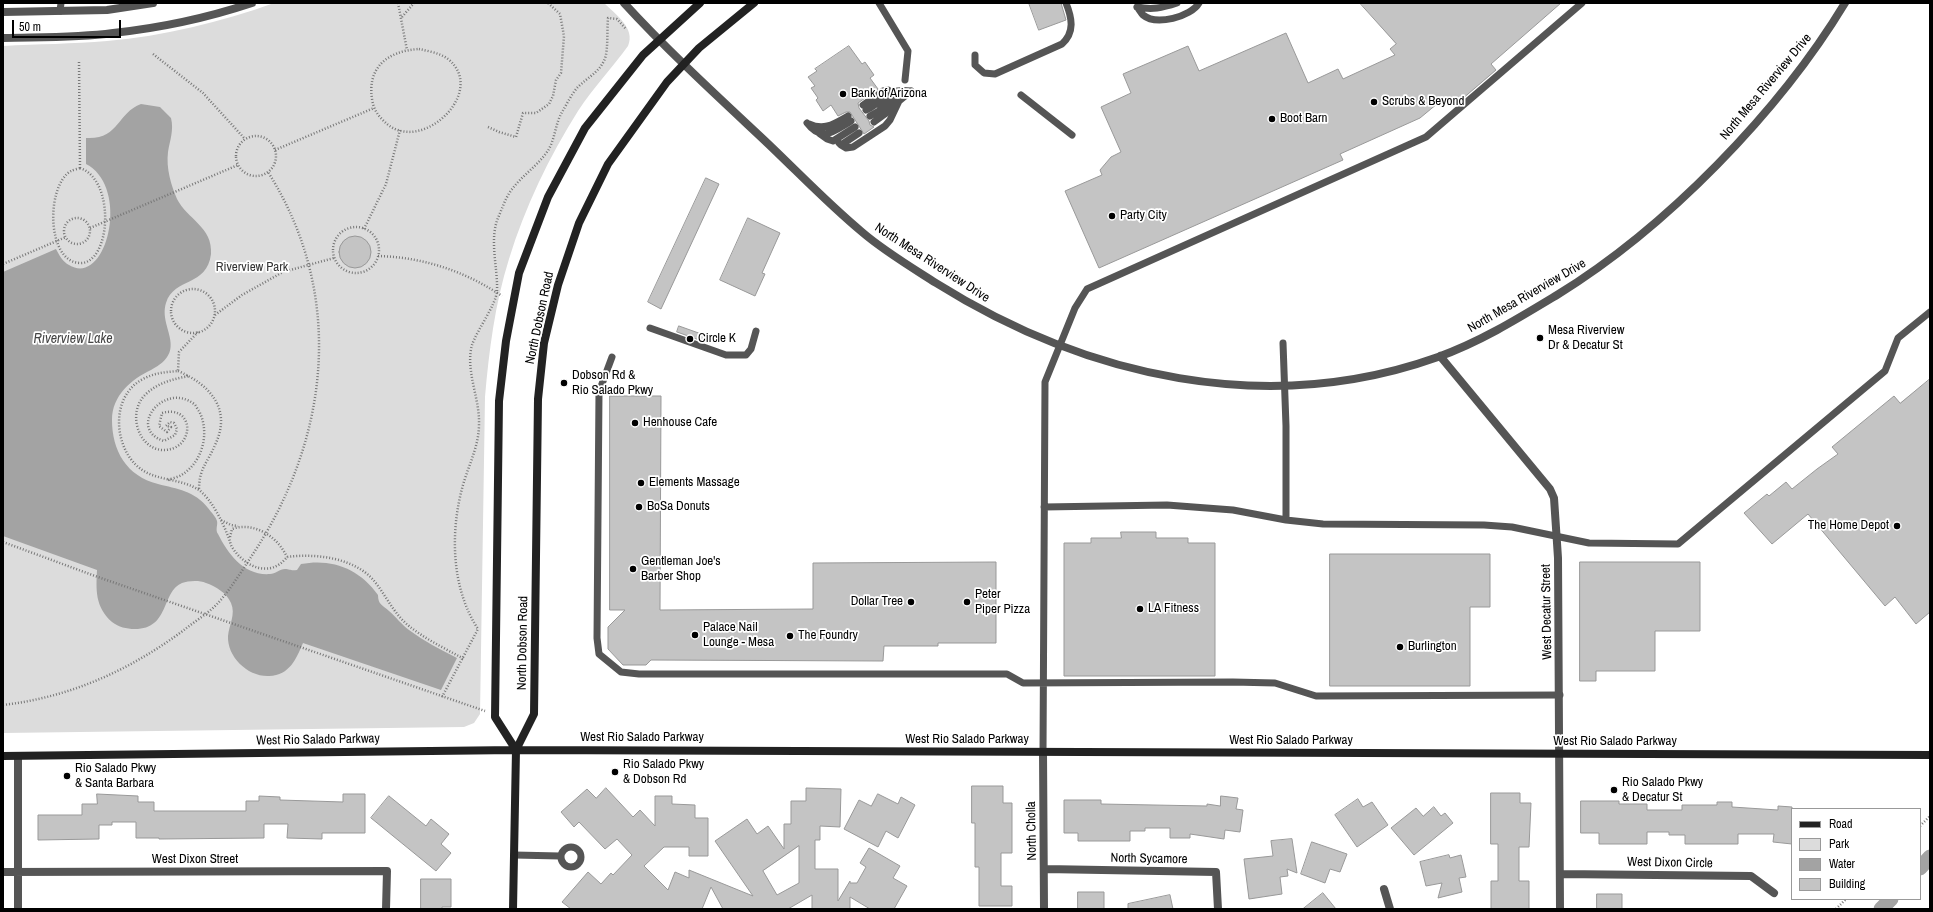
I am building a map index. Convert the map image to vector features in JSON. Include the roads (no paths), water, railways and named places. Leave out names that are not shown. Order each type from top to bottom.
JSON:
[{"type":"main road","name":"North Dobson Road","points":[[516,750],[495,717],[495,711],[499,401],[506,341],[520,273],[548,197],[585,128],[627,73],[659,40],[700,3]]},
{"type":"main road","name":"North Dobson Road","points":[[513,909],[516,750],[534,714],[538,399],[544,343],[558,285],[579,223],[608,164],[655,97],[684,64],[731,21],[754,3]]},
{"type":"main road","name":"West Rio Salado Parkway","points":[[3,756],[516,750],[1930,755]]},
{"type":"street","points":[[3,12],[61,7],[107,10],[153,3]]},
{"type":"street","points":[[3,38],[112,34],[172,24],[252,3]]},
{"type":"street","name":"North Mesa Riverview Drive","points":[[624,3],[659,40],[863,233],[901,261],[967,303],[1014,327],[1060,345],[1127,368],[1171,378],[1249,385],[1284,385],[1359,378],[1395,370],[1440,356],[1480,339],[1504,326],[1591,274],[1674,205],[1751,129],[1808,60],[1845,3]]},
{"type":"street","name":"West Decatur Street","points":[[1440,356],[1550,489],[1556,506],[1558,535],[1560,695],[1560,909]]},
{"type":"street","name":"North Cholla","points":[[1042,752],[1045,869],[1044,909]]},
{"type":"street","points":[[18,756],[18,909]]},
{"type":"street","name":"North Sycamore","points":[[1045,869],[1216,872],[1218,909]]},
{"type":"street","name":"West Dixon Street","points":[[3,872],[387,871],[386,909]]},
{"type":"street","name":"West Dixon Circle","points":[[1560,874],[1751,876],[1774,893]]},
{"type":"street","points":[[1384,889],[1390,909]]},
{"type":"lane","points":[[878,3],[908,51],[905,80]]},
{"type":"lane","points":[[975,55],[975,65],[984,73],[995,74],[1062,44],[1068,38],[1071,30],[1071,16],[1066,3]]},
{"type":"lane","points":[[1177,3],[1160,9],[1148,10],[1137,7],[1144,15],[1155,19],[1170,18],[1184,14],[1195,10],[1199,3]]},
{"type":"lane","points":[[1042,752],[1045,382],[1075,308],[1087,289],[1426,137],[1582,3]]},
{"type":"lane","points":[[896,91],[911,91],[897,98],[885,114],[868,114],[886,94],[896,91]]},
{"type":"lane","points":[[853,124],[820,128],[807,124],[812,130],[820,134],[826,140],[841,144],[846,148],[853,147],[884,126],[890,120],[899,100],[911,91]]},
{"type":"lane","points":[[1021,95],[1072,135]]},
{"type":"lane","points":[[841,144],[853,124]]},
{"type":"lane","points":[[820,134],[830,134],[853,124]]},
{"type":"lane","points":[[833,141],[853,124]]},
{"type":"lane","points":[[1044,507],[1119,505],[1206,507],[1233,510],[1286,520],[1323,524],[1484,525],[1512,527],[1558,535],[1589,543],[1678,544],[1885,371],[1898,338],[1930,312]]},
{"type":"lane","points":[[650,328],[726,355],[738,356],[746,355],[751,349],[756,331]]},
{"type":"lane","points":[[1283,343],[1286,520]]},
{"type":"lane","points":[[612,357],[599,392],[597,638],[599,654],[609,664],[621,672],[638,674],[1007,674],[1023,683],[1275,682],[1316,696],[1560,695]]},
{"type":"lane","points":[[514,855],[560,856]]},
{"type":"water","name":"Riverview Lake","points":[[141,104],[160,107],[171,118],[172,131],[168,152],[168,170],[171,182],[181,206],[204,230],[208,237],[211,245],[211,254],[208,265],[203,272],[176,289],[170,295],[166,303],[166,321],[171,347],[169,355],[163,362],[130,383],[115,403],[112,420],[115,442],[118,451],[129,468],[137,475],[158,484],[179,489],[191,494],[203,502],[216,519],[217,532],[222,542],[238,562],[252,571],[261,574],[270,574],[283,569],[297,570],[301,564],[324,563],[334,564],[354,572],[363,578],[378,595],[381,604],[406,628],[427,642],[457,658],[441,690],[303,643],[295,660],[282,673],[269,676],[254,673],[240,664],[231,651],[228,636],[233,611],[229,599],[220,590],[203,582],[197,581],[182,583],[175,588],[160,617],[154,623],[146,627],[135,629],[120,626],[112,622],[102,610],[97,591],[97,570],[3,536],[3,272],[56,249],[63,260],[69,265],[82,268],[94,262],[103,249],[109,232],[110,212],[108,193],[100,176],[86,164],[86,138],[105,135],[117,125],[127,113]]},
{"type":"waterway","points":[[1921,867],[1930,857]]},
{"type":"waterway","points":[[1881,909],[1890,900]]},
{"type":"place","name":"Bank of Arizona","points":[[843,94]]},
{"type":"place","name":"Scrubs & Beyond","points":[[1374,102]]},
{"type":"place","name":"Boot Barn","points":[[1272,119]]},
{"type":"place","name":"Party City","points":[[1112,216]]},
{"type":"place","name":"Mesa Riverview Dr & Decatur St","points":[[1540,338]]},
{"type":"place","name":"Circle K","points":[[690,339]]},
{"type":"place","name":"Dobson Rd & Rio Salado Pkwy","points":[[564,383]]},
{"type":"place","name":"Henhouse Cafe","points":[[635,423]]},
{"type":"place","name":"Elements Massage","points":[[641,483]]},
{"type":"place","name":"BoSa Donuts","points":[[639,507]]},
{"type":"place","name":"The Home Depot","points":[[1897,526]]},
{"type":"place","name":"Gentleman Joe's Barber Shop","points":[[633,569]]},
{"type":"place","name":"Dollar Tree","points":[[911,602]]},
{"type":"place","name":"Peter Piper Pizza","points":[[967,602]]},
{"type":"place","name":"LA Fitness","points":[[1140,609]]},
{"type":"place","name":"Palace Nail Lounge - Mesa","points":[[695,635]]},
{"type":"place","name":"The Foundry","points":[[790,636]]},
{"type":"place","name":"Burlington","points":[[1400,647]]},
{"type":"place","name":"Rio Salado Pkwy & Dobson Rd","points":[[615,772]]},
{"type":"place","name":"Rio Salado Pkwy & Santa Barbara","points":[[67,776]]},
{"type":"place","name":"Rio Salado Pkwy & Decatur St","points":[[1614,790]]},
{"type":"park label","name":"Riverview Park","points":[[252,268]]}]
